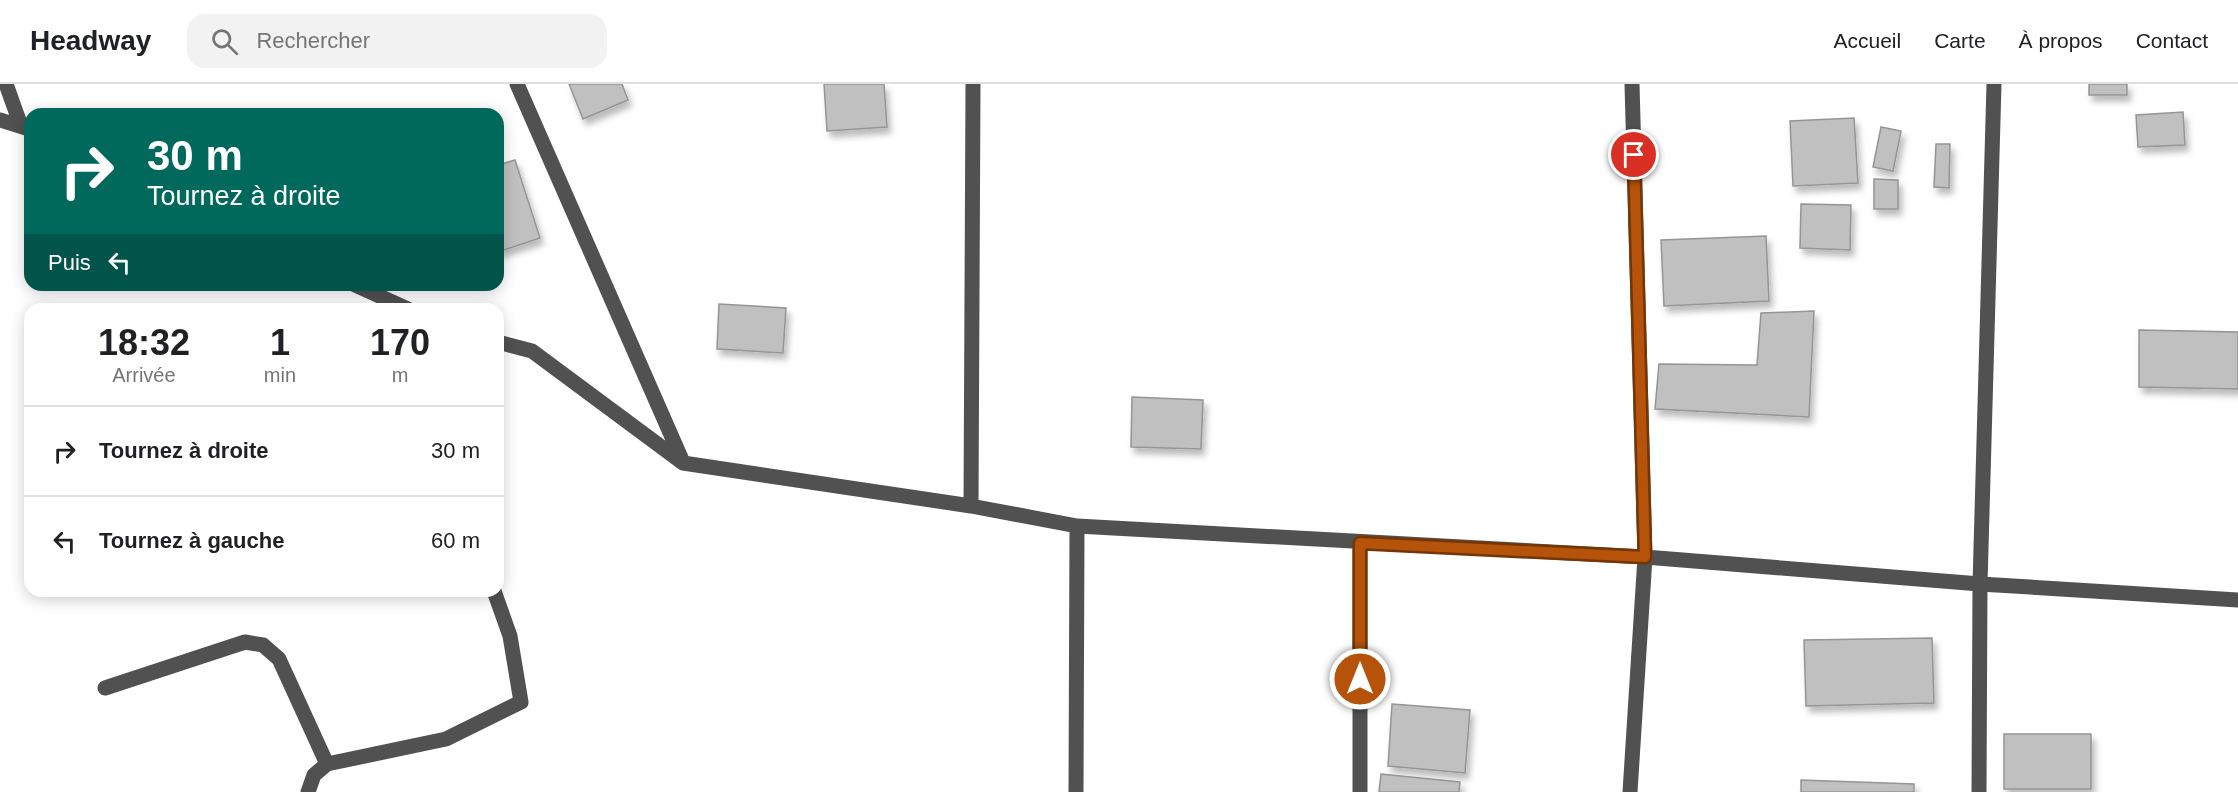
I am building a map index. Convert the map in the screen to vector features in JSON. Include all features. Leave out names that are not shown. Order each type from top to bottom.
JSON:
[{"type":"street","points":[[6,84],[24,124]]},
{"type":"street","points":[[517,84],[683,463]]},
{"type":"street","points":[[971,506],[974,84]]},
{"type":"street","points":[[1630,792],[1645,557],[1632,84]]},
{"type":"street","points":[[1979,792],[1980,584],[1994,84]]},
{"type":"street","points":[[0,120],[24,127]]},
{"type":"street","points":[[369,291],[395,303]]},
{"type":"street","points":[[504,344],[532,351],[683,463],[971,506],[1077,526],[1645,557],[1980,584],[2238,600]]},
{"type":"street","points":[[1076,792],[1077,526]]},
{"type":"street","points":[[1360,543],[1360,792]]},
{"type":"street","points":[[308,792],[314,775],[327,764],[446,739],[521,702],[510,636],[496,597]]},
{"type":"street","points":[[105,688],[245,642],[263,645],[279,658],[327,764]]},
{"type":"building","points":[[569,84],[622,84],[628,100],[583,119]]},
{"type":"building","points":[[824,84],[884,84],[887,127],[827,131]]},
{"type":"building","points":[[2089,84],[2127,84],[2127,95],[2089,95]]},
{"type":"building","points":[[2183,112],[2185,145],[2138,147],[2136,115]]},
{"type":"building","points":[[1854,118],[1858,183],[1793,186],[1790,121]]},
{"type":"building","points":[[1881,127],[1901,131],[1893,171],[1873,167]]},
{"type":"building","points":[[1936,144],[1950,144],[1949,188],[1934,187]]},
{"type":"building","points":[[515,160],[540,238],[504,250],[504,163]]},
{"type":"building","points":[[1874,179],[1898,180],[1898,209],[1874,209]]},
{"type":"building","points":[[1801,204],[1851,205],[1850,250],[1800,248]]},
{"type":"building","points":[[1766,236],[1769,301],[1664,306],[1661,240]]},
{"type":"building","points":[[719,304],[786,308],[783,353],[717,349]]},
{"type":"building","points":[[1814,311],[1809,417],[1655,409],[1659,364],[1757,365],[1761,313]]},
{"type":"building","points":[[2139,330],[2238,332],[2238,389],[2139,387]]},
{"type":"building","points":[[1132,397],[1203,400],[1201,449],[1131,447]]},
{"type":"building","points":[[1932,638],[1934,703],[1806,706],[1804,640]]},
{"type":"building","points":[[1392,704],[1470,710],[1465,773],[1388,766]]},
{"type":"building","points":[[2004,734],[2091,734],[2091,789],[2004,789]]},
{"type":"building","points":[[1381,774],[1460,782],[1459,792],[1379,792]]},
{"type":"building","points":[[1801,780],[1914,784],[1914,792],[1801,792]]},
{"type":"route","points":[[1360,679],[1360,543],[1645,557],[1634,155]]}]
